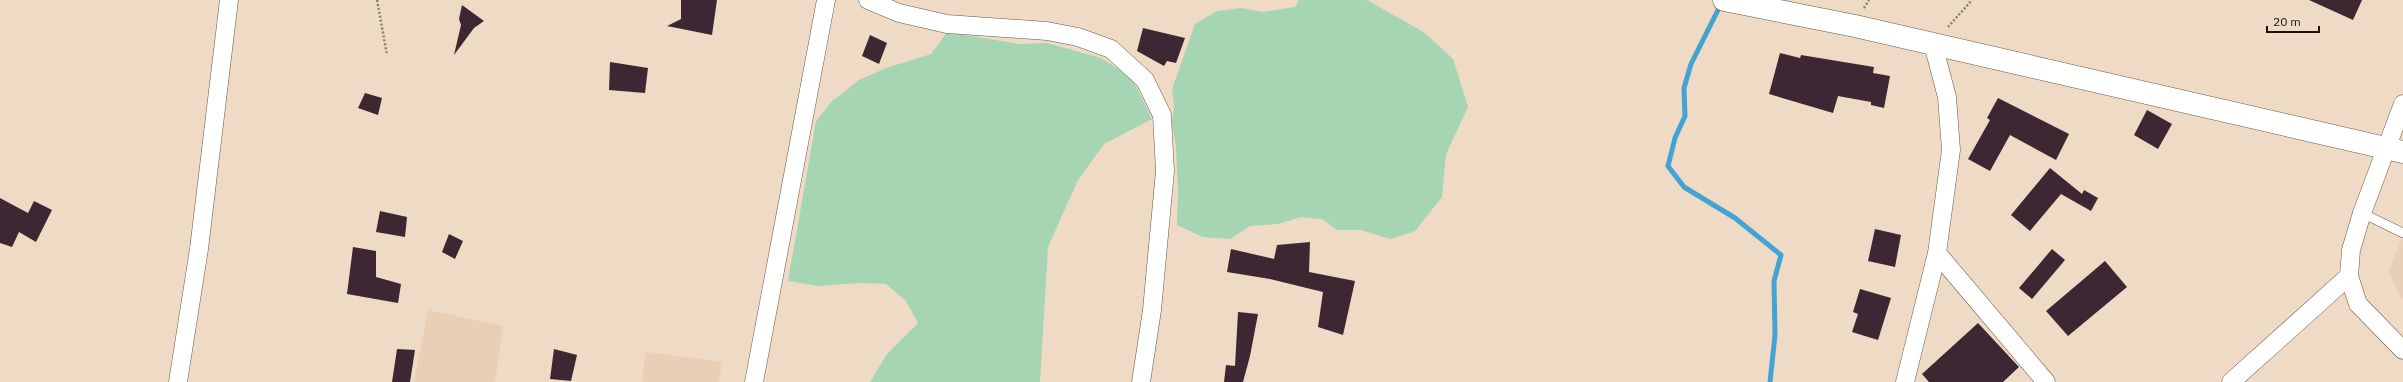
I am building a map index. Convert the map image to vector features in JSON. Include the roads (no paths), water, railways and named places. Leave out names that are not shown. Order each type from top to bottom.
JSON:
[{"type":"main road","points":[[1733,2],[1933,44],[2394,150]]},
{"type":"street","points":[[178,382],[199,249],[229,0]]},
{"type":"street","points":[[754,382],[826,0]]},
{"type":"street","points":[[868,0],[899,13],[947,24],[1048,31],[1078,37],[1112,49],[1145,80],[1162,115],[1165,171],[1152,310],[1142,382]]},
{"type":"street","points":[[1906,382],[1937,254],[1951,150],[1951,130],[1947,97],[1933,44]]},
{"type":"street","points":[[2403,104],[2394,150],[2362,213],[2351,250],[2348,276],[2358,304],[2403,350]]},
{"type":"street","points":[[1937,254],[2046,382]]},
{"type":"street","points":[[2231,382],[2348,276]]},
{"type":"lane","points":[[2362,213],[2403,233]]},
{"type":"waterway","points":[[1721,4],[1691,64],[1684,88],[1685,116],[1675,138],[1668,166],[1684,187],[1735,218],[1781,255],[1774,281],[1775,335],[1770,382]]}]
